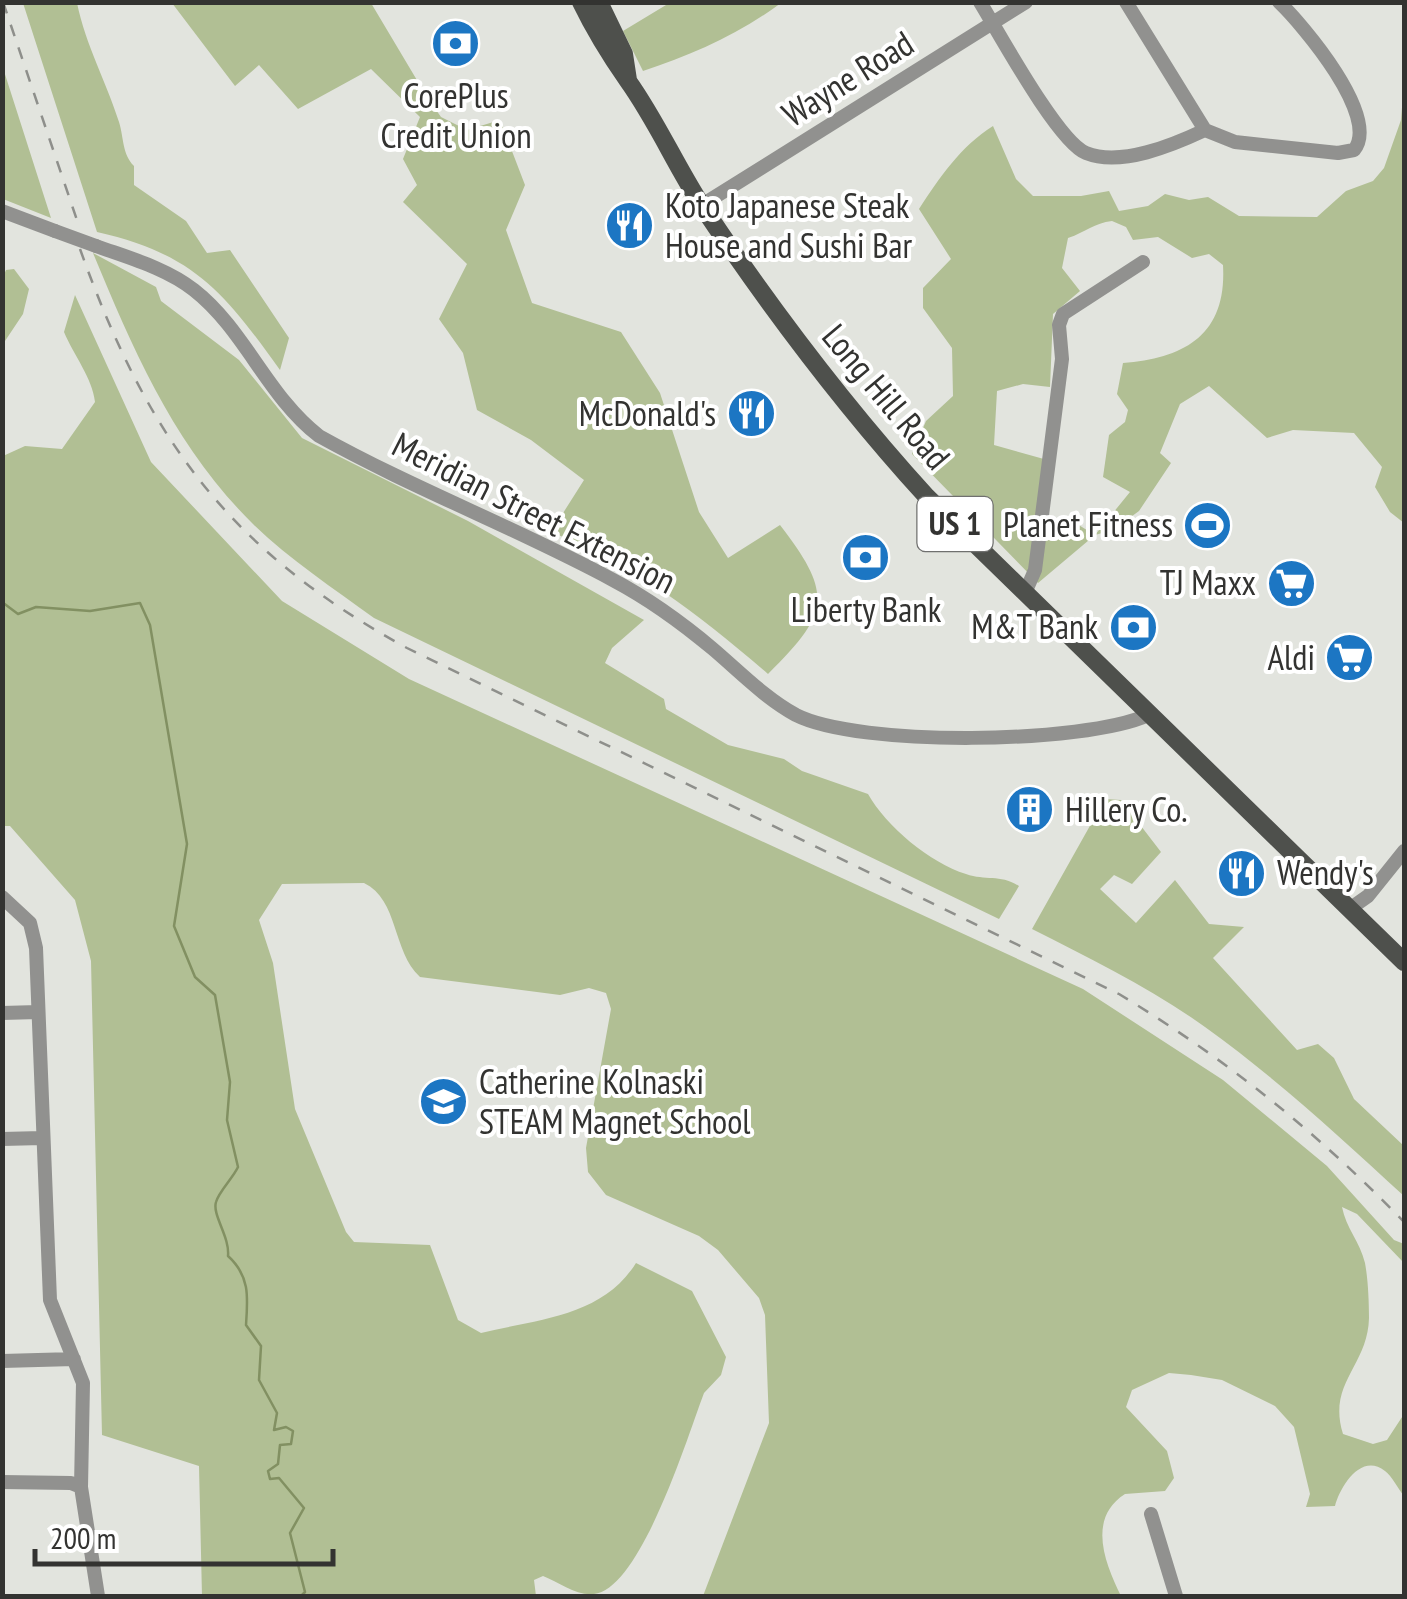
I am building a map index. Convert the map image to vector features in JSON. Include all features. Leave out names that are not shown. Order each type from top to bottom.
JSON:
[{"type":"main road","name":"Long Hill Road","points":[[581,2],[608,56],[628,81],[702,205],[774,311],[860,424],[1148,715],[1404,962]]},
{"type":"main road","name":"Long Hill Road","points":[[599,2],[624,54],[628,81]]},
{"type":"street","points":[[980,2],[1064,135],[1084,152],[1132,154],[1205,130]]},
{"type":"street","name":"Wayne Road","points":[[702,205],[1026,2]]},
{"type":"street","points":[[1126,2],[1205,130],[1236,142],[1348,152],[1358,146],[1356,120],[1328,58],[1279,2]]},
{"type":"street","name":"Meridian Street Extension","points":[[2,211],[154,267],[196,291],[226,324],[288,409],[319,436],[632,590],[691,631],[765,694],[813,722],[863,734],[1038,734],[1120,726],[1148,715]]},
{"type":"street","points":[[1025,593],[1034,570],[1062,360],[1059,325],[1063,314],[1142,262]]},
{"type":"street","points":[[1351,908],[1368,896],[1404,851]]},
{"type":"street","points":[[2,896],[30,923],[38,1012],[50,1300],[74,1359],[85,1402],[82,1487],[98,1596]]},
{"type":"street","points":[[2,1012],[38,1012]]},
{"type":"street","points":[[2,1139],[42,1138]]},
{"type":"street","points":[[2,1361],[74,1359]]},
{"type":"street","points":[[2,1482],[71,1483],[82,1487]]},
{"type":"street","points":[[1151,1514],[1176,1596]]},
{"type":"green space","points":[[671,2],[781,3],[715,43],[643,71],[623,31]]},
{"type":"green space","points":[[23,3],[77,3],[119,122],[125,151],[134,166],[134,185],[186,221],[207,253],[230,250],[289,338],[280,370],[241,319],[204,280],[159,252],[97,232]]},
{"type":"green space","points":[[172,3],[371,3],[441,117],[467,130],[500,120],[525,185],[506,230],[532,303],[621,332],[660,393],[699,512],[728,558],[780,525],[810,570],[817,604],[813,619],[768,674],[666,593],[611,560],[551,532],[584,480],[531,440],[477,410],[463,353],[439,319],[467,264],[403,202],[417,185],[403,159],[420,117],[371,69],[298,109],[259,65],[235,86]]},
{"type":"green space","points":[[3,68],[51,218],[3,199]]},
{"type":"green space","points":[[1404,82],[1404,523],[1390,512],[1375,487],[1382,467],[1354,433],[1293,430],[1267,438],[1209,386],[1180,404],[1160,453],[1171,463],[1139,511],[1113,530],[1095,535],[1038,583],[912,454],[926,421],[953,396],[952,348],[923,308],[923,288],[951,259],[919,209],[943,174],[981,134],[993,126],[1016,179],[1033,196],[1081,196],[1109,191],[1119,211],[1148,206],[1165,194],[1189,200],[1208,197],[1239,216],[1317,217],[1346,191],[1373,181],[1384,168],[1401,120]],"holes":[[[1112,221],[1126,227],[1133,240],[1158,237],[1192,258],[1209,254],[1223,265],[1222,289],[1218,309],[1198,338],[1165,355],[1123,363],[1117,394],[1128,410],[1125,422],[1109,435],[1103,477],[1130,492],[1095,535],[1077,524],[1047,519],[1051,461],[994,445],[997,391],[1023,384],[1050,387],[1053,314],[1080,291],[1062,268],[1068,238]]]},
{"type":"green space","points":[[93,253],[156,287],[161,301],[239,360],[302,438],[468,521],[644,620],[612,648],[605,663],[664,699],[666,709],[728,745],[784,759],[802,771],[868,794],[897,830],[952,869],[1019,886],[999,919],[374,618],[312,573],[253,524],[225,494],[179,431],[141,362]]},
{"type":"green space","points":[[14,269],[29,289],[23,314],[3,344],[3,277],[6,270]]},
{"type":"green space","points":[[75,295],[151,462],[282,601],[409,679],[1083,989],[1223,1080],[1327,1166],[1394,1240],[1404,1244],[1404,1263],[1357,1214],[1342,1207],[1365,1263],[1369,1318],[1367,1335],[1340,1401],[1339,1416],[1343,1434],[1373,1444],[1387,1440],[1404,1414],[1404,1496],[1385,1471],[1368,1466],[1353,1474],[1335,1506],[1306,1507],[1310,1494],[1294,1427],[1275,1406],[1222,1380],[1169,1373],[1132,1390],[1126,1407],[1167,1451],[1174,1478],[1165,1491],[1125,1494],[1106,1516],[1105,1557],[1121,1596],[703,1596],[769,1423],[765,1315],[759,1298],[718,1250],[699,1236],[606,1195],[588,1172],[586,1148],[611,1009],[606,993],[589,988],[560,995],[420,977],[404,954],[384,901],[364,883],[282,884],[259,920],[273,963],[295,1109],[346,1232],[354,1242],[430,1245],[458,1320],[481,1333],[546,1319],[587,1305],[622,1281],[636,1263],[692,1291],[726,1357],[721,1375],[704,1393],[661,1507],[629,1566],[612,1586],[587,1594],[543,1576],[534,1580],[536,1596],[202,1596],[199,1466],[102,1435],[91,961],[75,900],[10,826],[3,826],[3,456],[25,446],[62,449],[95,402],[87,375],[64,332]]},
{"type":"green space","points":[[1105,799],[1121,800],[1161,852],[1132,884],[1114,875],[1100,889],[1136,923],[1175,880],[1209,924],[1244,927],[1213,958],[1297,1050],[1318,1044],[1334,1058],[1354,1099],[1404,1146],[1404,1196],[1282,1087],[1205,1027],[1142,987],[1032,929]]},
{"type":"waterway","points":[[2,602],[18,614],[36,607],[90,611],[140,603],[150,625],[187,844],[174,926],[195,977],[215,995],[230,1082],[227,1120],[238,1167],[215,1207],[228,1256],[244,1279],[246,1325],[261,1346],[259,1380],[277,1413],[274,1430],[286,1427],[293,1431],[291,1444],[280,1445],[278,1464],[268,1471],[270,1479],[279,1478],[304,1508],[290,1533],[305,1592],[301,1596]]},
{"type":"railway","points":[[3,2],[80,229]]},
{"type":"railway","points":[[80,249],[135,378],[166,433],[202,483],[243,529],[344,611],[407,648],[1119,994],[1196,1044],[1269,1099],[1404,1222]]},
{"type":"place","name":"CorePlus Credit Union","points":[[456,44]]},
{"type":"place","name":"Koto Japanese Steak House and Sushi Bar","points":[[630,226]]},
{"type":"place","name":"McDonald's","points":[[751,414]]},
{"type":"place","name":"Planet Fitness","points":[[1208,525]]},
{"type":"place","name":"Liberty Bank","points":[[866,558]]},
{"type":"place","name":"TJ Maxx","points":[[1291,583]]},
{"type":"place","name":"M&T Bank","points":[[1133,627]]},
{"type":"place","name":"Aldi","points":[[1350,658]]},
{"type":"place","name":"Hillery Co.","points":[[1030,810]]},
{"type":"place","name":"Wendy's","points":[[1242,873]]},
{"type":"place","name":"Catherine Kolnaski STEAM Magnet School","points":[[444,1102]]}]
